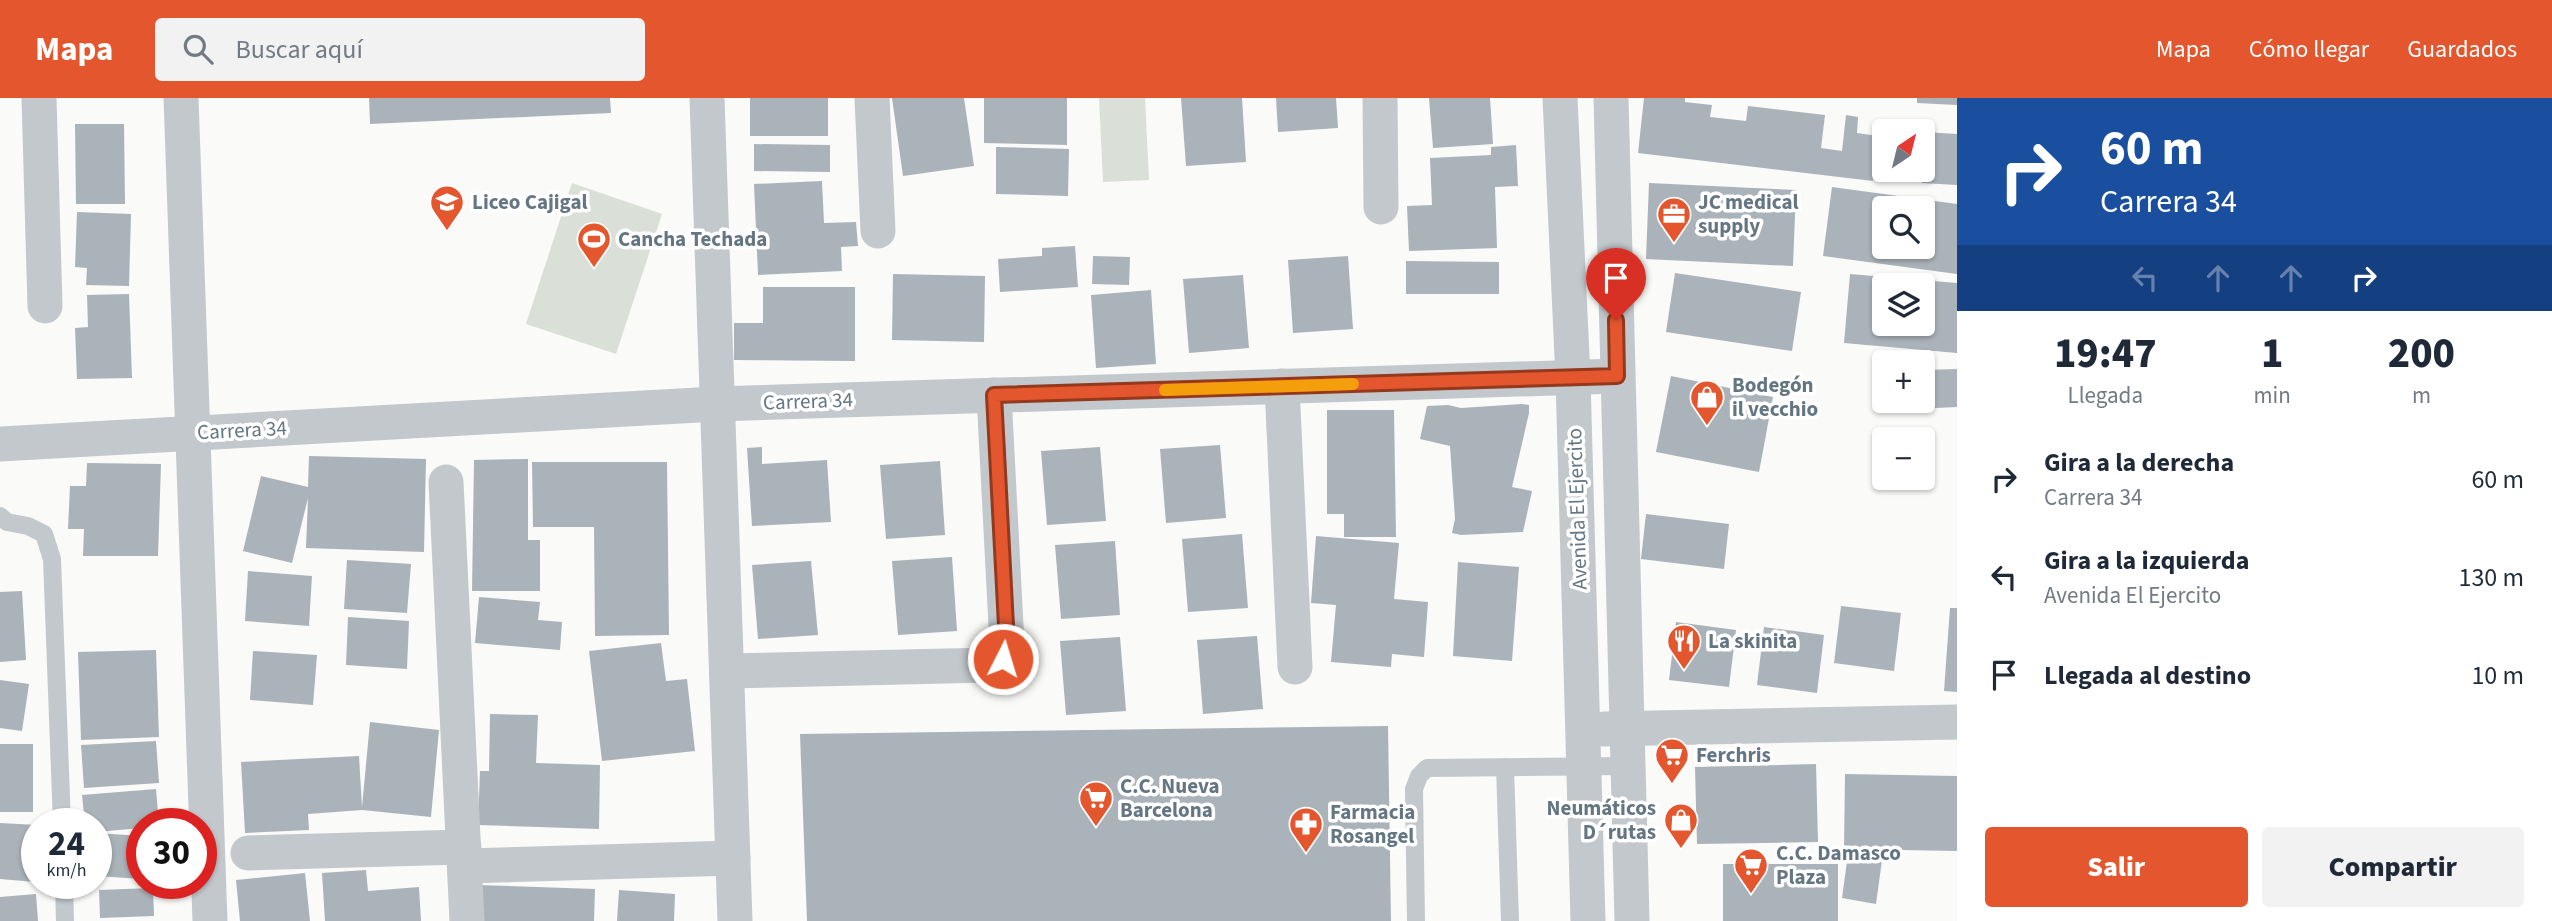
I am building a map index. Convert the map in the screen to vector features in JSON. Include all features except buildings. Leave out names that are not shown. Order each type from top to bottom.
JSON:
[{"type":"street","points":[[38,98],[45,306]]},
{"type":"street","points":[[181,98],[210,921]]},
{"type":"street","points":[[707,98],[735,921]]},
{"type":"street","points":[[872,98],[878,231]]},
{"type":"street","points":[[1380,98],[1381,207]]},
{"type":"street","name":"Avenida El Ejercito","points":[[1560,98],[1573,377],[1588,921]]},
{"type":"street","name":"Avenida El Ejercito","points":[[1611,98],[1632,921]]},
{"type":"street","name":"Carrera 34","points":[[0,444],[716,404],[1617,376]]},
{"type":"street","points":[[1282,386],[1295,667]]},
{"type":"street","points":[[727,671],[990,665],[1003,659],[1007,645],[994,395]]},
{"type":"street","points":[[446,482],[467,921]]},
{"type":"street","points":[[1583,730],[1957,722]]},
{"type":"street","points":[[248,853],[733,858]]},
{"type":"lane","points":[[0,516],[7,522],[28,526],[44,534],[52,559],[61,808]]},
{"type":"lane","points":[[1416,921],[1414,789],[1419,776],[1427,768],[1628,766]]},
{"type":"lane","points":[[1505,767],[1510,921]]},
{"type":"lane","points":[[64,899],[65,921]]},
{"type":"shaded area","points":[[1099,98],[1145,98],[1149,180],[1103,182]]},
{"type":"shaded area","name":"Cancha Techada","points":[[572,183],[662,214],[616,354],[526,324]]},
{"type":"slow traffic","points":[[1165,390],[1353,384]]},
{"type":"place","name":"Liceo Cajigal","points":[[447,232]]},
{"type":"place","name":"JC medical supply","points":[[1674,244]]},
{"type":"place","name":"Cancha Techada","points":[[594,269]]},
{"type":"place","name":"Bodegón il vecchio","points":[[1707,427]]},
{"type":"place","name":"La skinita","points":[[1684,671]]},
{"type":"place","name":"Ferchris","points":[[1672,785]]},
{"type":"place","name":"C.C. Nueva Barcelona","points":[[1096,828]]},
{"type":"place","name":"Neumáticos D´rutas","points":[[1681,850]]},
{"type":"place","name":"Farmacia Rosangel","points":[[1306,854]]},
{"type":"place","name":"C.C. Damasco Plaza","points":[[1751,895]]},
{"type":"route","points":[[1003,659],[1007,645],[994,395],[1617,376],[1616,320]]}]
